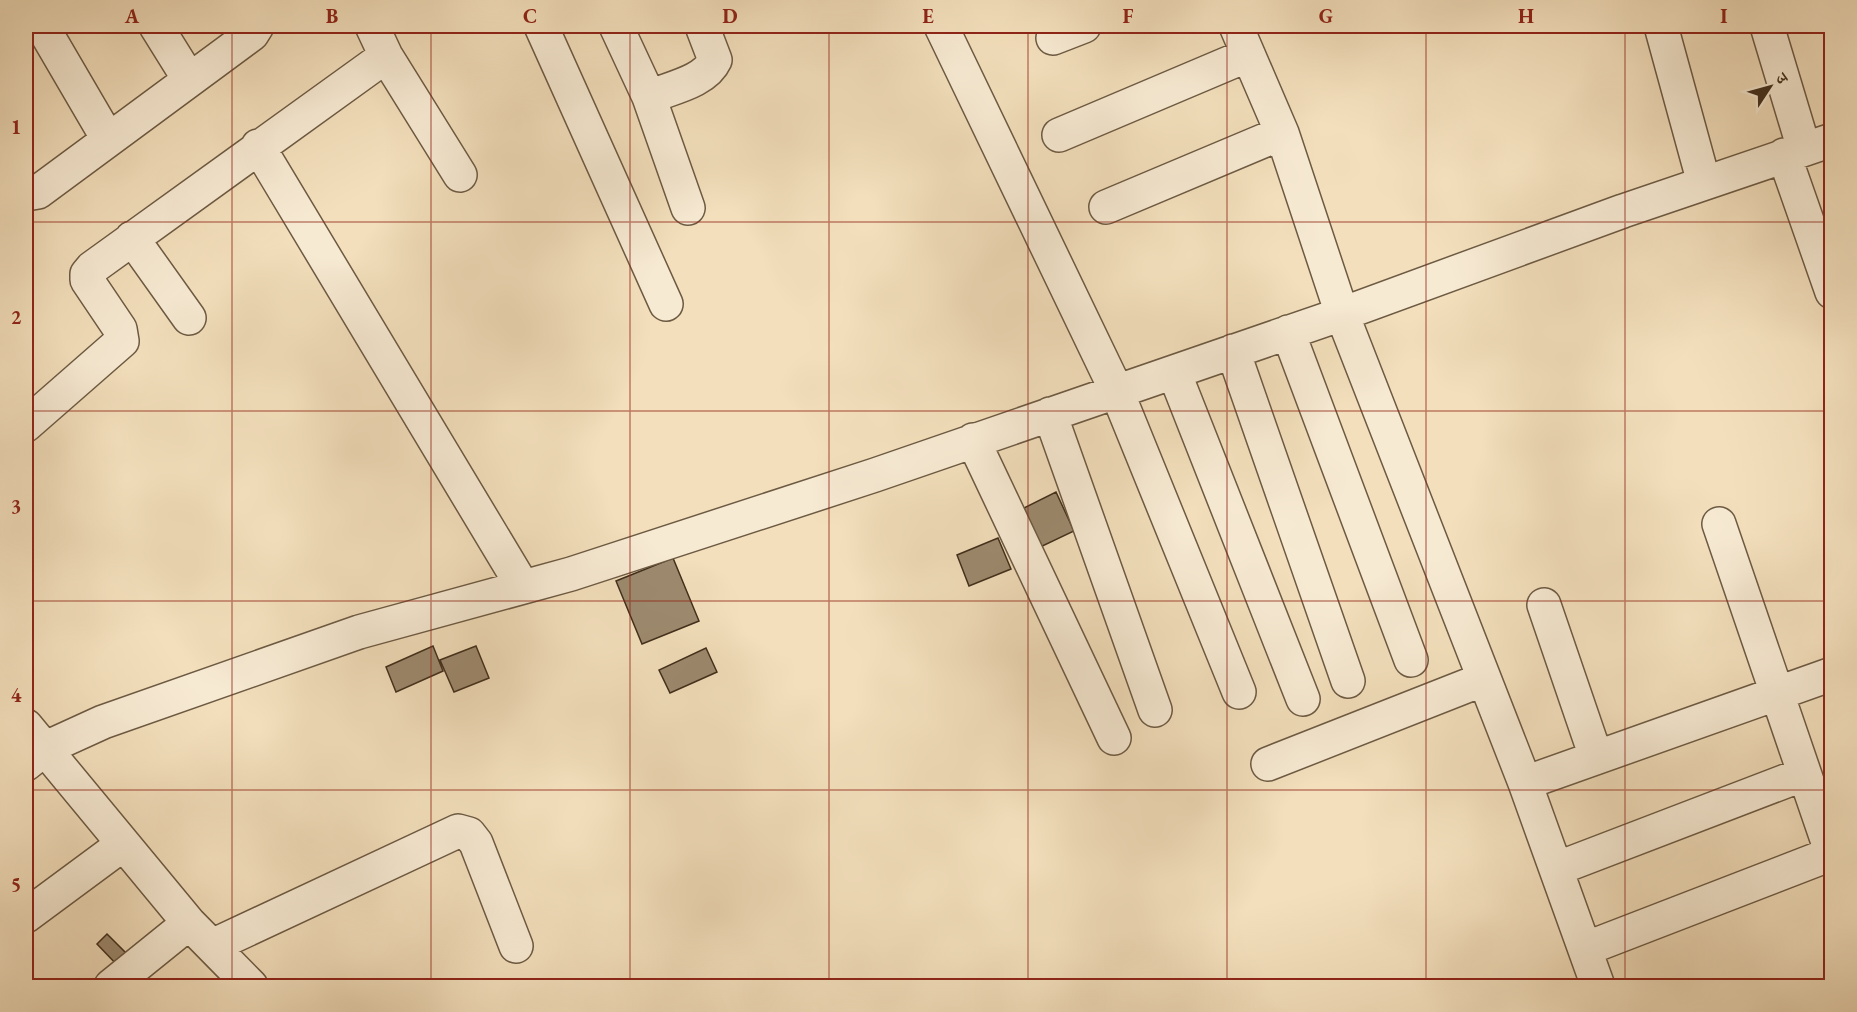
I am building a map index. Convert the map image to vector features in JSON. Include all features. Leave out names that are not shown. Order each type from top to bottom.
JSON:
[{"type":"street","points":[[42,26],[108,139]]},
{"type":"street","points":[[156,26],[189,79]]},
{"type":"street","points":[[26,194],[38,192],[252,34],[257,26]]},
{"type":"street","points":[[372,26],[386,56],[460,175]]},
{"type":"street","points":[[541,26],[666,304]]},
{"type":"street","points":[[616,26],[649,97],[688,208]]},
{"type":"street","points":[[649,97],[703,75],[712,68],[715,60],[702,26]]},
{"type":"street","points":[[941,26],[1117,392],[1239,692]]},
{"type":"street","points":[[1053,38],[1084,26]]},
{"type":"street","points":[[1660,26],[1704,183]]},
{"type":"street","points":[[1767,26],[1806,148],[1832,292]]},
{"type":"street","points":[[1059,135],[1239,33],[1282,133],[1342,314],[1525,783],[1598,987]]},
{"type":"street","points":[[26,425],[122,341],[120,329],[90,288],[87,274],[132,238],[258,146],[386,56]]},
{"type":"street","points":[[1106,207],[1282,133]]},
{"type":"street","points":[[258,146],[523,587]]},
{"type":"street","points":[[251,987],[189,923],[32,746],[359,632],[616,559],[1117,392],[1806,148]]},
{"type":"street","points":[[132,238],[189,318]]},
{"type":"street","points":[[1288,332],[1412,660]]},
{"type":"street","points":[[1233,351],[1348,681]]},
{"type":"street","points":[[1174,372],[1303,699]]},
{"type":"street","points":[[1050,414],[1155,710]]},
{"type":"street","points":[[973,440],[1114,738]]},
{"type":"street","points":[[1585,949],[1832,854],[1815,784],[1776,693],[1719,524]]},
{"type":"street","points":[[1544,605],[1596,757]]},
{"type":"street","points":[[1525,783],[1832,674]]},
{"type":"street","points":[[1268,764],[1484,679]]},
{"type":"street","points":[[1556,869],[1815,784]]},
{"type":"street","points":[[212,946],[458,831],[469,834],[476,843],[516,946]]},
{"type":"street","points":[[26,916],[122,845]]},
{"type":"street","points":[[111,987],[189,923]]},
{"type":"building","points":[[1056,492],[1074,531],[1034,550],[1016,512]]},
{"type":"building","points":[[998,538],[1011,569],[969,586],[957,555]]},
{"type":"building","points":[[673,558],[699,621],[642,644],[616,581]]},
{"type":"building","points":[[433,646],[443,671],[396,692],[386,667]]},
{"type":"building","points":[[476,646],[489,678],[454,692],[440,660]]},
{"type":"building","points":[[706,648],[717,672],[670,693],[659,670]]},
{"type":"building","points":[[107,934],[131,958],[120,968],[97,944]]}]
